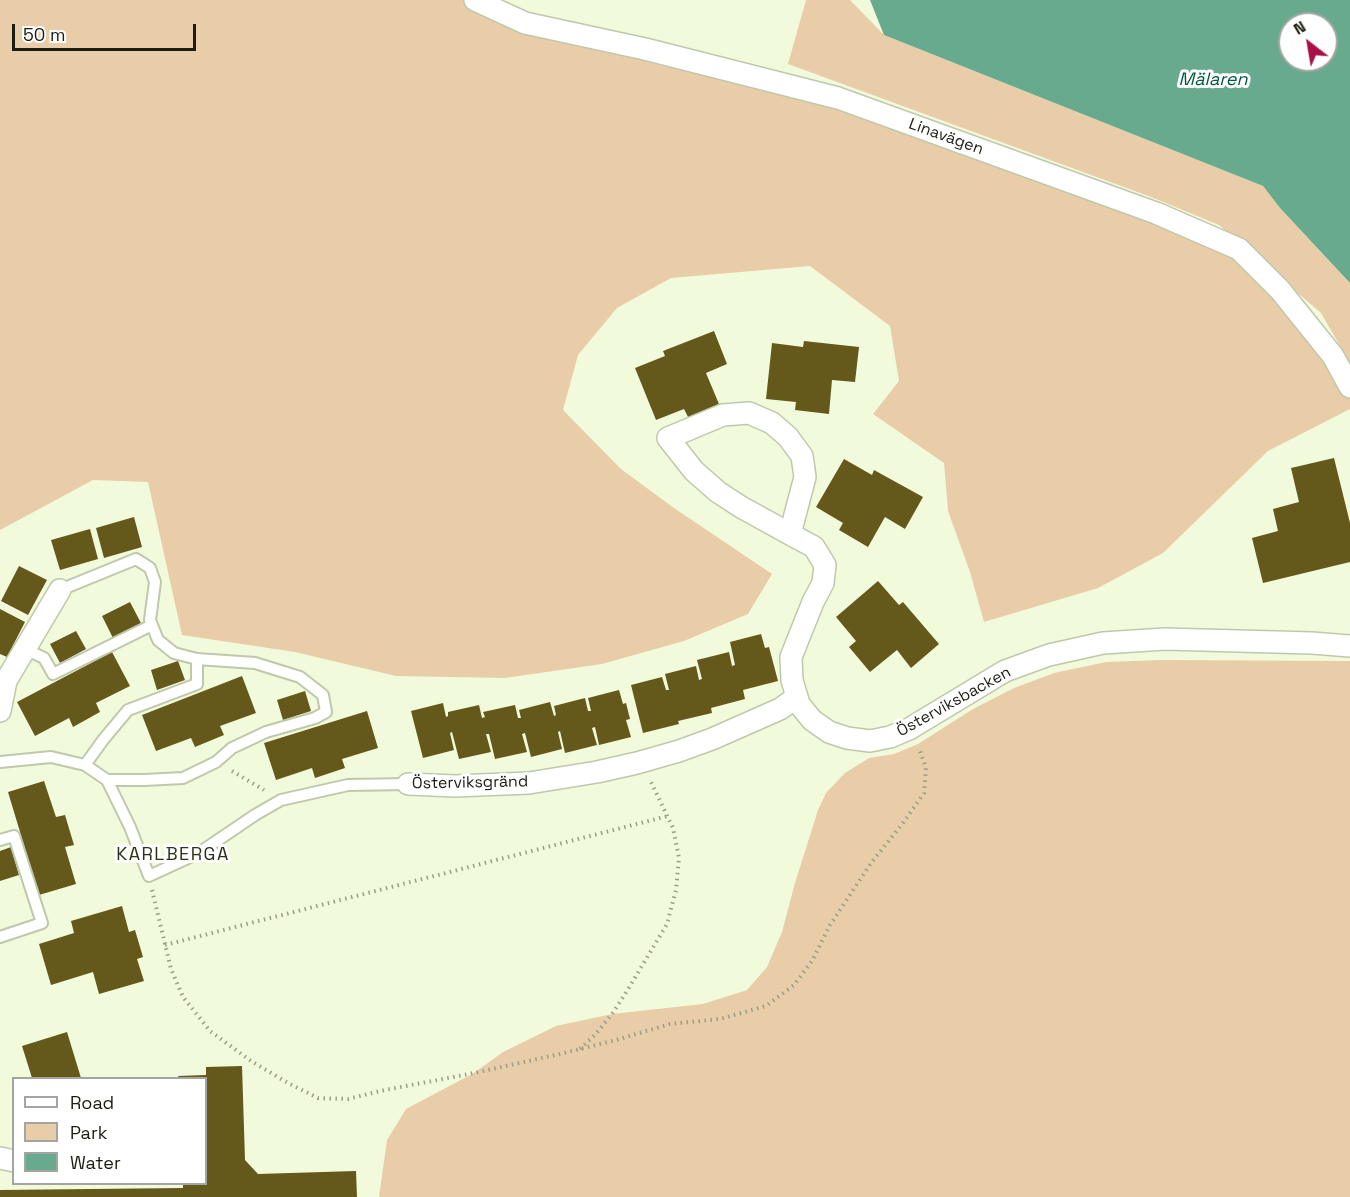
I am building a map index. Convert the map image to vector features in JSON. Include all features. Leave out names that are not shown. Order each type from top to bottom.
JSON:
[{"type":"street","name":"Linavägen","points":[[476,0],[525,23],[645,49],[838,98],[1156,213],[1239,249],[1280,290],[1333,356],[1350,387]]},
{"type":"street","name":"Österviksbacken","points":[[790,534],[805,477],[802,456],[788,437],[772,423],[749,413],[723,415],[668,438],[694,471],[718,492],[741,507],[790,534],[814,547],[825,565],[823,583],[791,657],[792,680],[799,704],[812,720],[830,732],[847,738],[870,741],[890,737],[909,729],[1005,671],[1049,655],[1103,644],[1165,639],[1350,646]]},
{"type":"street","points":[[0,711],[6,681],[60,590]]},
{"type":"street","name":"Österviksgränd","points":[[408,784],[455,786],[529,783],[597,772],[679,751],[712,739],[780,708],[797,697]]},
{"type":"lane","points":[[60,590],[136,559],[150,568],[155,582],[150,620],[158,640],[174,653],[197,659],[255,663],[300,677],[322,695],[326,712],[315,718],[266,732],[232,748],[216,762],[183,778],[107,780]]},
{"type":"lane","points":[[25,649],[44,658],[53,674],[152,625]]},
{"type":"lane","points":[[85,765],[129,710],[197,684],[197,659]]},
{"type":"lane","points":[[0,762],[51,757],[85,765],[107,780],[130,827],[149,876]]},
{"type":"lane","name":"Österviksgränd","points":[[149,876],[199,853],[281,800],[348,786],[408,784]]},
{"type":"lane","points":[[0,840],[14,836],[42,923],[0,937]]},
{"type":"path","points":[[149,876],[171,969],[183,997],[210,1031],[251,1061],[318,1098],[348,1099],[580,1049],[670,1023],[720,1018],[766,1006],[794,985],[812,961],[831,925],[871,863],[924,793],[926,768],[918,744],[922,741]]},
{"type":"path","points":[[216,762],[281,800]]},
{"type":"path","points":[[580,1049],[596,1035],[627,991],[667,924],[676,890],[679,858],[673,828],[654,787],[637,763]]},
{"type":"path","points":[[165,945],[668,816]]},
{"type":"green space","points":[[0,0],[475,0],[838,98],[1239,249],[1350,387],[1350,409],[1268,451],[1163,553],[1098,588],[984,622],[970,572],[948,511],[944,463],[873,414],[899,381],[890,326],[810,266],[671,278],[617,308],[578,355],[563,410],[621,469],[772,574],[748,614],[684,641],[602,664],[505,678],[396,676],[295,652],[182,635],[148,482],[93,480],[0,530]]},
{"type":"green space","points":[[806,0],[850,0],[884,35],[1263,186],[1280,208],[1350,283],[1350,363],[1321,313],[1219,225],[1151,197],[788,64]]},
{"type":"green space","points":[[1350,661],[1350,1197],[379,1197],[387,1140],[406,1109],[474,1073],[503,1052],[556,1026],[612,1014],[703,1004],[747,990],[767,967],[782,932],[818,810],[826,793],[845,773],[869,758],[894,754],[918,744],[973,709],[1014,688],[1054,673],[1106,662]]},
{"type":"water","name":"Mälaren","points":[[870,0],[1350,0],[1350,283],[1280,208],[1263,186],[884,35]]},
{"type":"building","points":[[714,331],[727,364],[706,373],[719,404],[688,417],[684,409],[656,420],[635,368],[665,356],[663,351]]},
{"type":"building","points":[[804,341],[859,347],[855,382],[832,380],[829,414],[795,410],[796,402],[766,399],[772,343],[803,347]]},
{"type":"building","points":[[1334,458],[1350,523],[1350,562],[1263,583],[1252,538],[1278,531],[1273,509],[1299,502],[1291,468]]},
{"type":"building","points":[[844,459],[872,475],[874,470],[923,497],[905,529],[885,517],[868,547],[839,530],[843,523],[816,507]]},
{"type":"building","points":[[134,517],[142,547],[104,558],[96,528]]},
{"type":"building","points":[[90,529],[98,559],[60,570],[51,540]]},
{"type":"building","points":[[19,566],[47,580],[28,615],[1,601]]},
{"type":"building","points":[[878,581],[899,605],[903,602],[939,644],[911,668],[897,650],[870,672],[849,647],[856,641],[836,617]]},
{"type":"building","points":[[130,602],[142,625],[114,640],[102,616]]},
{"type":"building","points":[[0,609],[25,622],[7,657],[0,654]]},
{"type":"building","points":[[76,631],[86,649],[60,663],[50,644]]},
{"type":"building","points":[[761,634],[765,648],[769,647],[778,681],[743,690],[745,699],[711,708],[712,713],[643,733],[631,685],[662,677],[666,690],[669,690],[665,674],[696,666],[699,680],[702,679],[697,660],[729,652],[732,666],[735,665],[730,642]]},
{"type":"building","points":[[112,652],[130,686],[96,703],[100,712],[73,727],[69,718],[35,736],[17,702]]},
{"type":"building","points":[[178,661],[185,680],[157,690],[151,670]]},
{"type":"building","points":[[242,676],[256,713],[220,726],[224,735],[195,747],[191,738],[156,751],[142,715]]},
{"type":"building","points":[[619,690],[623,704],[626,703],[630,719],[626,720],[631,737],[599,745],[595,727],[592,728],[597,745],[565,753],[560,731],[558,732],[562,749],[531,757],[525,733],[522,734],[527,752],[495,759],[489,734],[486,734],[491,752],[459,759],[452,732],[450,733],[454,750],[423,758],[411,711],[443,703],[446,717],[448,712],[479,705],[482,718],[485,717],[483,712],[515,705],[518,718],[521,718],[519,710],[550,702],[554,716],[556,715],[554,706],[585,698],[588,711],[591,711],[588,698]]},
{"type":"building","points":[[305,691],[311,711],[283,720],[277,700]]},
{"type":"building","points":[[367,711],[378,748],[342,759],[345,768],[315,778],[312,768],[276,780],[264,743]]},
{"type":"building","points":[[44,781],[56,817],[65,815],[74,845],[65,847],[76,884],[39,895],[8,792]]},
{"type":"building","points":[[11,847],[19,875],[0,881],[0,851]]},
{"type":"building","points":[[122,906],[129,932],[135,930],[143,957],[137,959],[144,981],[99,994],[93,972],[51,985],[39,944],[74,933],[71,921]]},
{"type":"building","points":[[67,1032],[81,1077],[32,1077],[22,1046]]},
{"type":"building","points":[[242,1066],[245,1160],[258,1174],[356,1171],[357,1197],[0,1197],[0,1190],[183,1188],[183,1185],[207,1185],[207,1077],[178,1076],[206,1075],[206,1067]]},
{"type":"district","name":"KARLBERGA","points":[[173,855]]}]
